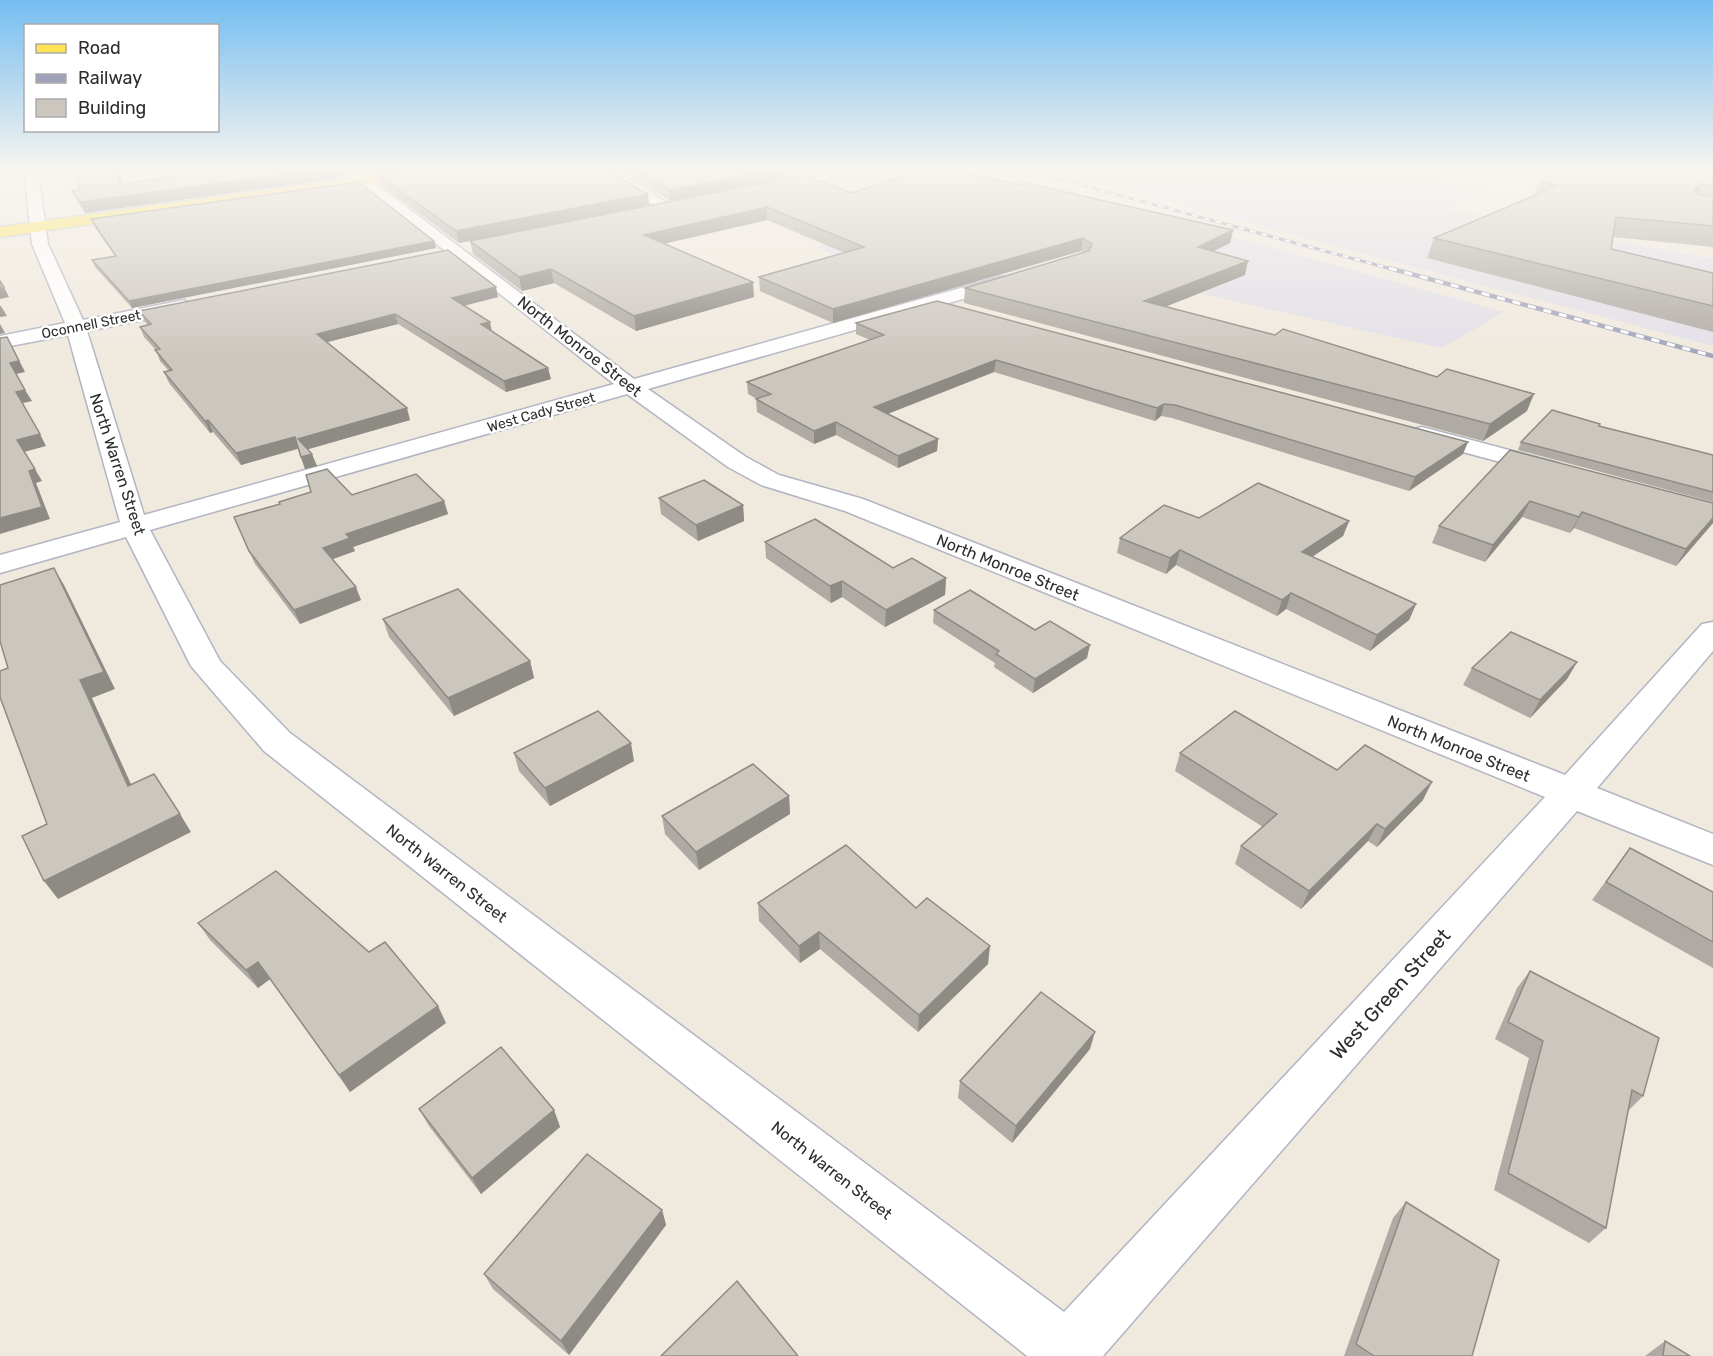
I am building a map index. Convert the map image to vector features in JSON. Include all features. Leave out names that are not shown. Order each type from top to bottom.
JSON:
[{"type":"street","name":"North Warren Street","points":[[38,234],[76,327],[134,525],[207,666],[277,742],[1069,1354]]},
{"type":"street","name":"North Monroe Street","points":[[435,234],[631,387],[737,462],[770,480],[854,505],[1713,850]]},
{"type":"street","points":[[435,256],[481,246]]},
{"type":"street","name":"West Cady Street","points":[[0,564],[936,303],[1025,275]]},
{"type":"street","name":"Oconnell Street","points":[[0,342],[203,302]]},
{"type":"street","points":[[936,303],[969,312]]},
{"type":"street","points":[[1402,429],[1575,475]]},
{"type":"street","name":"West Green Street","points":[[1069,1354],[1713,631]]},
{"type":"shaded area","points":[[870,234],[1224,234],[1504,312],[1442,348],[1052,260],[933,297],[816,247]]},
{"type":"shaded area","points":[[1291,234],[1581,234],[1713,259],[1713,346]]},
{"type":"building","points":[[101,234],[425,234],[434,241],[129,301],[92,260],[116,256]]},
{"type":"building","points":[[504,234],[647,234],[644,235],[753,282],[634,316],[551,269],[519,277],[470,241]]},
{"type":"building","points":[[833,234],[1224,234],[1198,247],[1248,261],[1144,301],[1275,335],[1283,329],[1437,377],[1447,369],[1534,394],[1490,424],[965,288],[1089,251],[1092,244],[1083,238],[833,309],[759,277],[864,247]]},
{"type":"building","points":[[1443,234],[1613,234],[1611,249],[1713,273],[1713,306],[1434,238]]},
{"type":"building","points":[[448,250],[496,287],[452,298],[490,322],[481,324],[548,368],[504,381],[395,314],[317,334],[407,408],[298,439],[312,454],[301,457],[295,437],[236,453],[208,420],[205,421],[164,372],[172,370],[155,350],[160,349],[140,327],[151,324],[139,311]]},
{"type":"building","points":[[937,301],[1468,442],[1415,477],[1175,405],[1164,404],[1157,408],[996,360],[874,407],[938,439],[898,456],[836,422],[814,431],[756,399],[771,394],[747,382],[884,335],[856,323]]},
{"type":"building","points":[[7,337],[19,361],[10,363],[25,390],[16,392],[40,434],[17,440],[35,469],[29,471],[42,507],[0,518],[0,338]]},
{"type":"building","points":[[1552,410],[1600,424],[1599,426],[1713,455],[1713,492],[1521,442]]},
{"type":"building","points":[[1510,450],[1713,503],[1713,518],[1686,549],[1582,512],[1579,517],[1530,501],[1493,545],[1439,526]]},
{"type":"building","points":[[327,469],[352,495],[416,474],[444,501],[346,534],[350,538],[323,548],[356,587],[294,610],[249,551],[234,517],[280,504],[279,502],[311,492],[306,475]]},
{"type":"building","points":[[704,480],[743,505],[696,525],[659,498]]},
{"type":"building","points":[[1258,483],[1349,521],[1302,552],[1416,604],[1377,635],[1291,593],[1282,600],[1180,550],[1170,558],[1120,538],[1164,505],[1199,518]]},
{"type":"building","points":[[815,519],[893,568],[912,558],[946,578],[886,610],[842,581],[830,586],[765,542]]},
{"type":"building","points":[[54,568],[104,672],[80,680],[128,786],[154,774],[180,814],[44,881],[22,836],[47,824],[0,697],[0,671],[8,668],[0,641],[0,585]]},
{"type":"building","points":[[458,589],[530,661],[448,698],[383,619]]},
{"type":"building","points":[[970,590],[1035,630],[1050,621],[1090,645],[1035,679],[996,654],[999,651],[934,610]]},
{"type":"building","points":[[1511,632],[1577,662],[1540,700],[1472,668]]},
{"type":"building","points":[[598,711],[631,743],[545,788],[514,753]]},
{"type":"building","points":[[1235,711],[1337,770],[1365,745],[1432,782],[1385,829],[1377,824],[1309,891],[1241,846],[1277,814],[1180,753]]},
{"type":"building","points":[[753,764],[789,796],[696,852],[662,816]]},
{"type":"building","points":[[846,845],[916,908],[927,898],[990,946],[919,1015],[819,932],[799,946],[758,903]]},
{"type":"building","points":[[1630,848],[1713,892],[1713,942],[1606,882]]},
{"type":"building","points":[[276,871],[369,952],[385,942],[438,1006],[339,1075],[258,962],[246,970],[198,923]]},
{"type":"building","points":[[1530,971],[1659,1038],[1643,1096],[1632,1090],[1606,1228],[1508,1173],[1543,1041],[1508,1022]]},
{"type":"building","points":[[1041,992],[1095,1032],[1016,1126],[960,1081]]},
{"type":"building","points":[[501,1047],[554,1110],[472,1178],[419,1109]]},
{"type":"building","points":[[587,1154],[662,1210],[561,1341],[484,1274]]},
{"type":"building","points":[[1406,1202],[1499,1260],[1472,1356],[1374,1356],[1356,1344]]},
{"type":"building","points":[[737,1281],[798,1356],[661,1356]]},
{"type":"building","points":[[1665,1341],[1690,1356],[1663,1356]]},
{"type":"railway","points":[[1263,234],[1395,270]]},
{"type":"railway","points":[[1389,268],[1713,356]]}]
